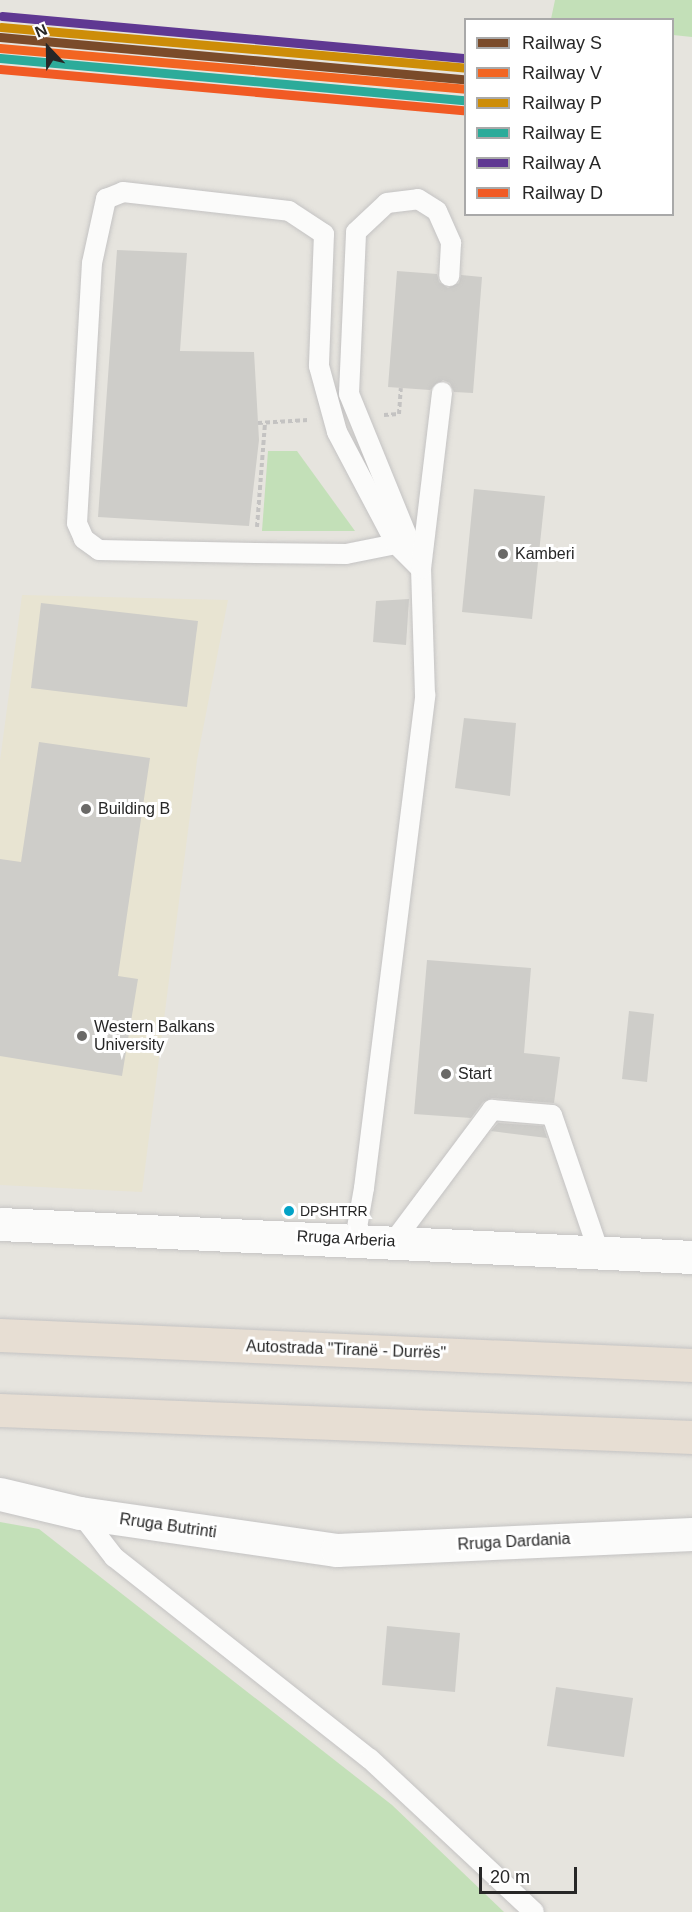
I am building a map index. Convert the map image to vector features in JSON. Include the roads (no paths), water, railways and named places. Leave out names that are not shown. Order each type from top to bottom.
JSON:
[{"type":"highway","name":"Autostrada \"Tiranë - Durrës\"","points":[[0,1335],[692,1365]]},
{"type":"highway","points":[[0,1410],[692,1437]]},
{"type":"main road","name":"Rruga Arberia","points":[[0,1224],[355,1239],[692,1257]]},
{"type":"main road","name":"Rruga Butrinti","points":[[0,1494],[80,1513],[337,1550]]},
{"type":"main road","name":"Rruga Dardania","points":[[337,1550],[692,1534]]},
{"type":"lane","points":[[396,544],[346,554],[255,553],[99,550],[84,539],[77,523],[92,263],[106,199],[123,192],[289,211],[324,234],[319,366],[337,432],[396,544],[421,568]]},
{"type":"lane","points":[[421,568],[349,393],[356,232],[387,203],[418,200],[437,211],[451,243],[449,276]]},
{"type":"lane","points":[[355,1239],[425,695],[421,568],[442,392]]},
{"type":"lane","points":[[394,1241],[492,1110],[552,1115],[599,1252]]},
{"type":"lane","points":[[80,1513],[114,1557],[370,1759],[534,1912]]},
{"type":"rail line","name":"A","points":[[2,16],[464,58]]},
{"type":"rail line","name":"P","points":[[1,27],[464,68]]},
{"type":"rail line","name":"S","points":[[0,37],[464,79]]},
{"type":"rail line","name":"V","points":[[0,48],[464,89]]},
{"type":"rail line","name":"E","points":[[0,58],[464,100]]},
{"type":"rail line","name":"D","points":[[0,69],[463,110]]},
{"type":"place","name":"Kamberi","points":[[503,554]]},
{"type":"place","name":"Building B","points":[[86,809]]},
{"type":"place","name":"Western Balkans University","points":[[82,1036]]},
{"type":"place","name":"Start","points":[[446,1074]]},
{"type":"place","name":"DPSHTRR","points":[[289,1211]]}]
